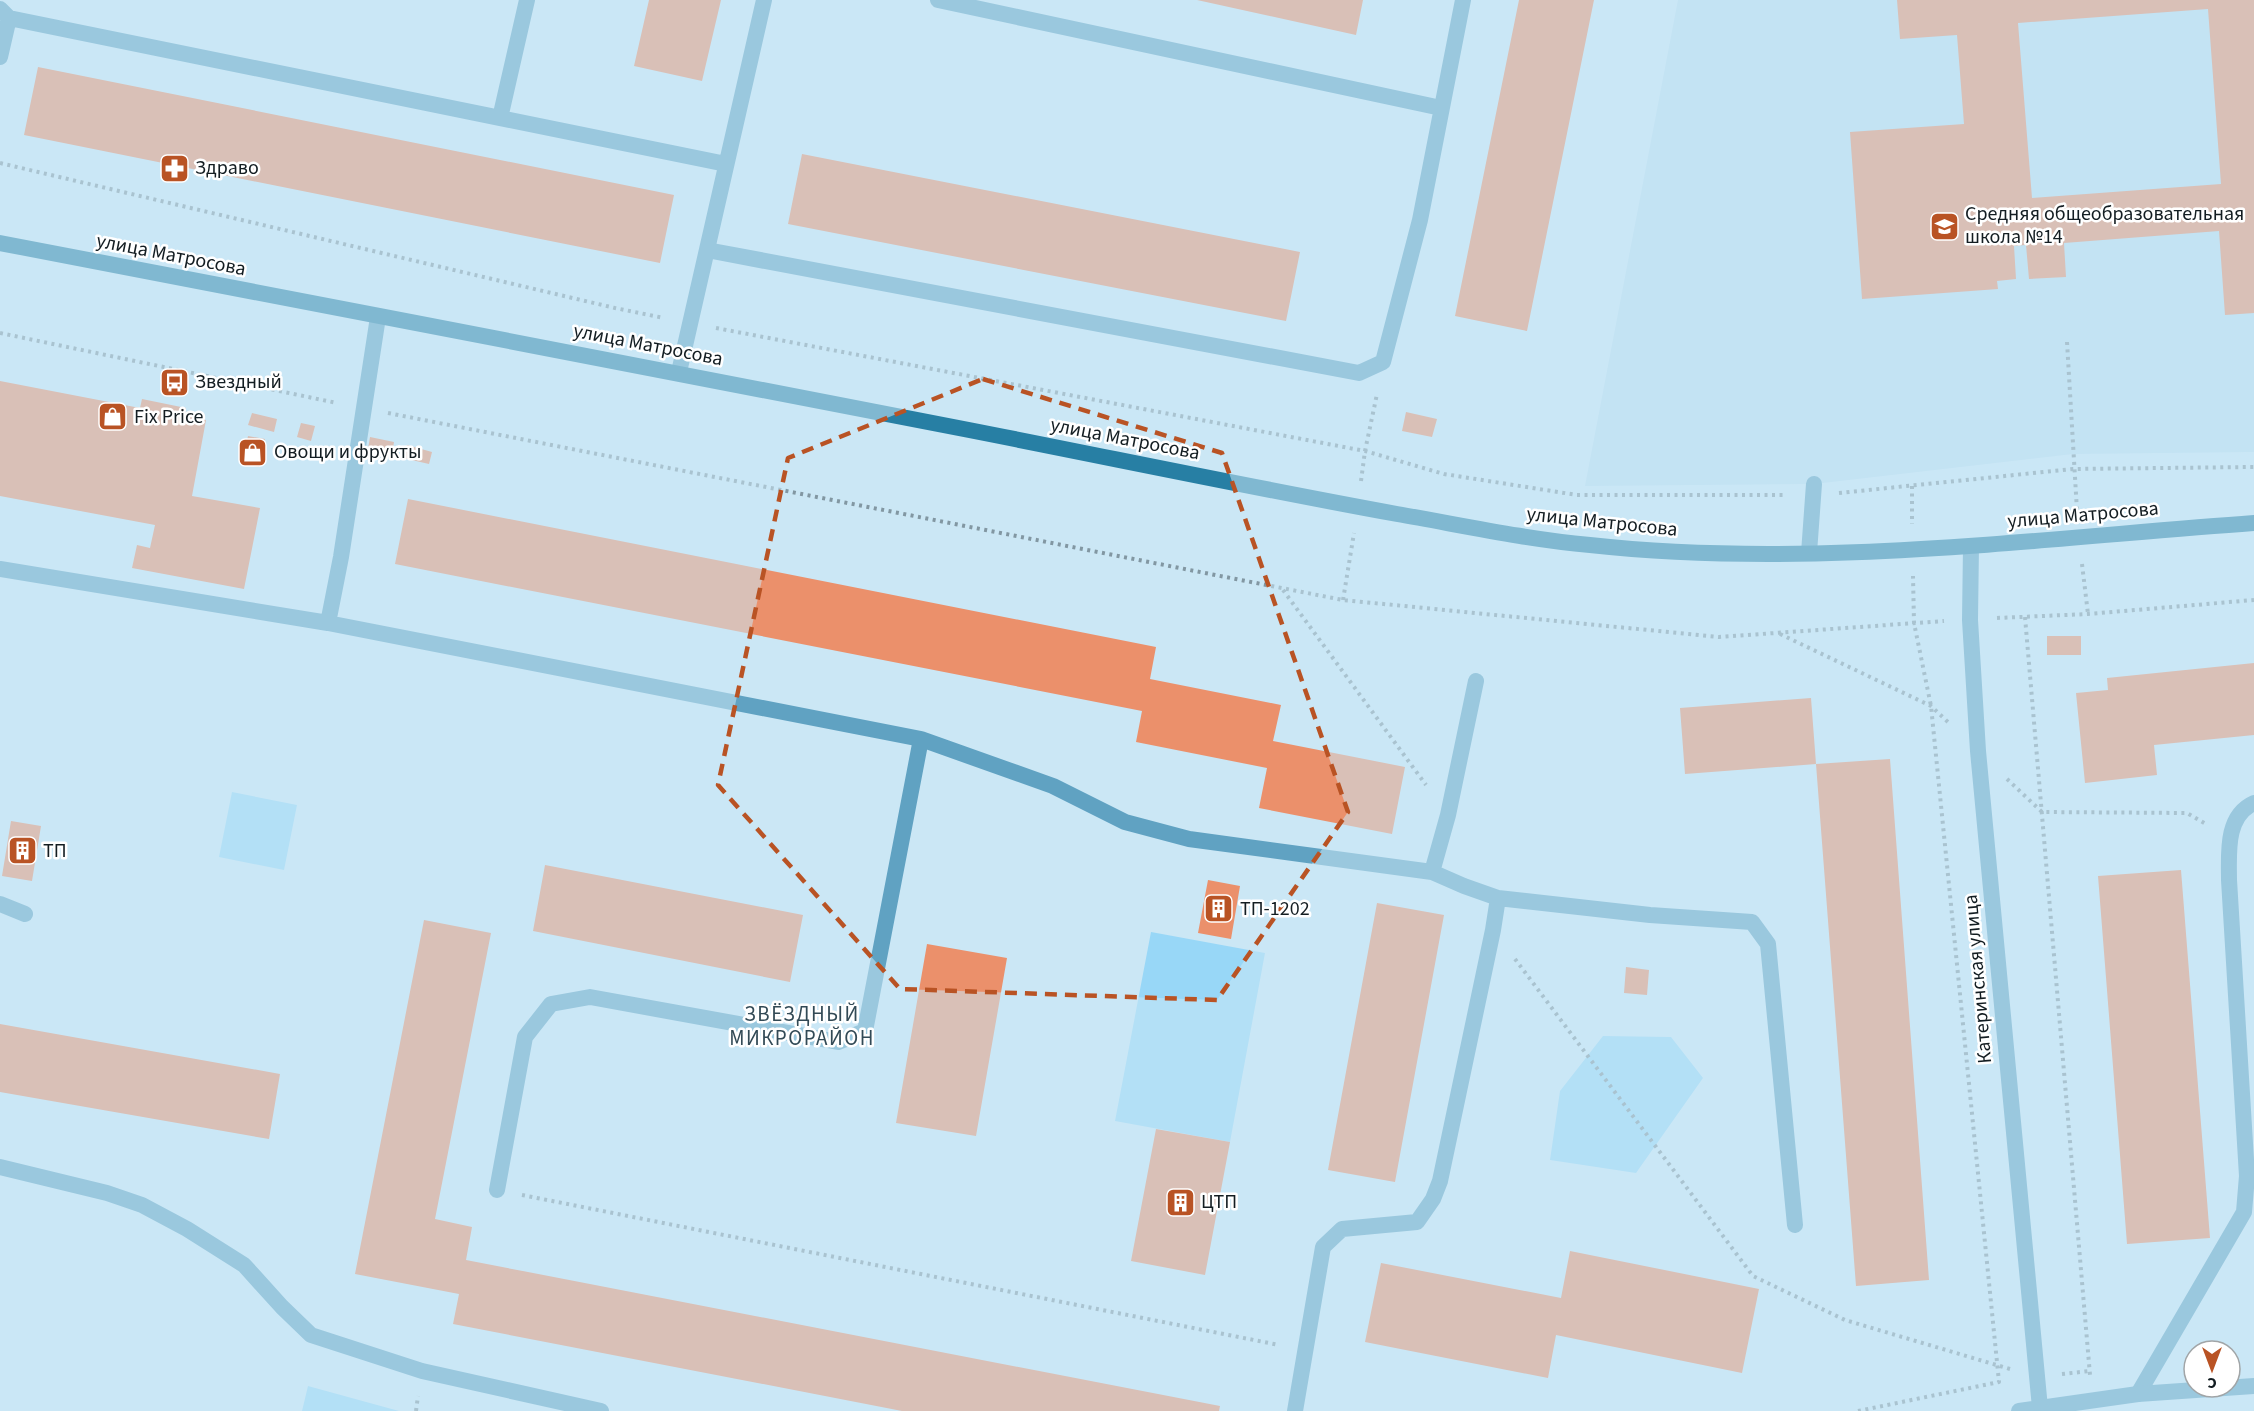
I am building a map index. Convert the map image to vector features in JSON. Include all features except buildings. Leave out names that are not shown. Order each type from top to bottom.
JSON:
[{"type":"main road","name":"улица Матросова","points":[[0,243],[378,317],[679,372],[1358,507],[1588,545],[1714,554],[1809,553],[1971,546],[2254,523]]},
{"type":"street","points":[[500,118],[527,0]]},
{"type":"street","points":[[679,372],[764,0]]},
{"type":"street","points":[[938,0],[1441,108]]},
{"type":"street","points":[[707,250],[1359,373],[1383,362],[1420,220],[1463,0]]},
{"type":"street","points":[[0,57],[4,13],[726,164]]},
{"type":"street","points":[[328,623],[341,557],[378,317]]},
{"type":"street","points":[[1809,553],[1814,490]]},
{"type":"street","name":"Катеринская улица","points":[[1971,546],[1970,620],[1978,751],[2040,1408]]},
{"type":"street","points":[[0,569],[328,623],[921,739],[1053,786],[1125,822],[1189,839],[1432,872],[1498,898],[1650,915],[1752,922],[1768,944],[1795,1225]]},
{"type":"street","points":[[1432,872],[1448,815],[1476,681]]},
{"type":"street","points":[[497,1190],[525,1037],[551,1004],[591,997],[838,1042],[865,1031],[921,739]]},
{"type":"street","points":[[2138,1394],[2244,1212],[2247,1176],[2229,880],[2229,838],[2244,808],[2254,803]]},
{"type":"street","points":[[1295,1411],[1323,1248],[1342,1229],[1417,1222],[1433,1199],[1440,1181],[1498,898]]},
{"type":"street","points":[[0,904],[25,914]]},
{"type":"street","points":[[0,1167],[107,1192],[160,1215],[244,1265],[311,1335],[422,1371],[601,1411]]},
{"type":"street","points":[[2019,1411],[2138,1394],[2254,1386]]},
{"type":"path","points":[[0,163],[615,308],[1365,450],[1444,474],[1577,495],[1814,490],[2073,469],[2254,467]]},
{"type":"path","points":[[0,333],[364,408],[1343,600],[1719,637],[2025,616],[2088,614],[2254,600]]},
{"type":"path","points":[[2067,342],[2073,469],[2088,614]]},
{"type":"path","points":[[1365,450],[1383,362]]},
{"type":"path","points":[[1282,589],[1448,815]]},
{"type":"path","points":[[2025,616],[2092,1400]]},
{"type":"path","points":[[1858,1411],[1999,1382],[1931,706],[1914,623]]},
{"type":"path","points":[[1779,633],[1931,706],[2042,812],[2187,813],[2229,838]]},
{"type":"path","points":[[1493,930],[1753,1276],[1845,1320],[2037,1378]]},
{"type":"path","points":[[497,1190],[1306,1351]]},
{"type":"highlighted area","points":[[983,379],[1222,453],[1348,812],[1217,1000],[900,989],[718,785],[788,458]]},
{"type":"shaded area","name":"Средняя общеобразовательная школа №14","points":[[1678,0],[2254,0],[2254,452],[2073,454],[1814,484],[1585,486]]},
{"type":"shaded area","points":[[232,792],[297,805],[284,870],[219,857]]},
{"type":"shaded area","points":[[1151,932],[1265,953],[1230,1142],[1115,1121]]},
{"type":"shaded area","points":[[1603,1036],[1671,1037],[1703,1078],[1636,1173],[1550,1160],[1560,1091]]},
{"type":"shaded area","points":[[308,1386],[399,1411],[302,1411]]},
{"type":"place","name":"Здраво","points":[[174,168]]},
{"type":"place","name":"Средняя общеобразовательная школа №14","points":[[1944,226]]},
{"type":"place","name":"Звездный","points":[[174,382]]},
{"type":"place","name":"Fix Price","points":[[113,417]]},
{"type":"place","name":"Овощи и фрукты","points":[[253,452]]},
{"type":"place","name":"ТП","points":[[22,851]]},
{"type":"place","name":"ТП-1202","points":[[1219,909]]},
{"type":"place","name":"ЦТП","points":[[1180,1202]]},
{"type":"district","name":"ЗВЁЗДНЫЙ МИКРОРАЙОН","points":[[802,1026]]}]
